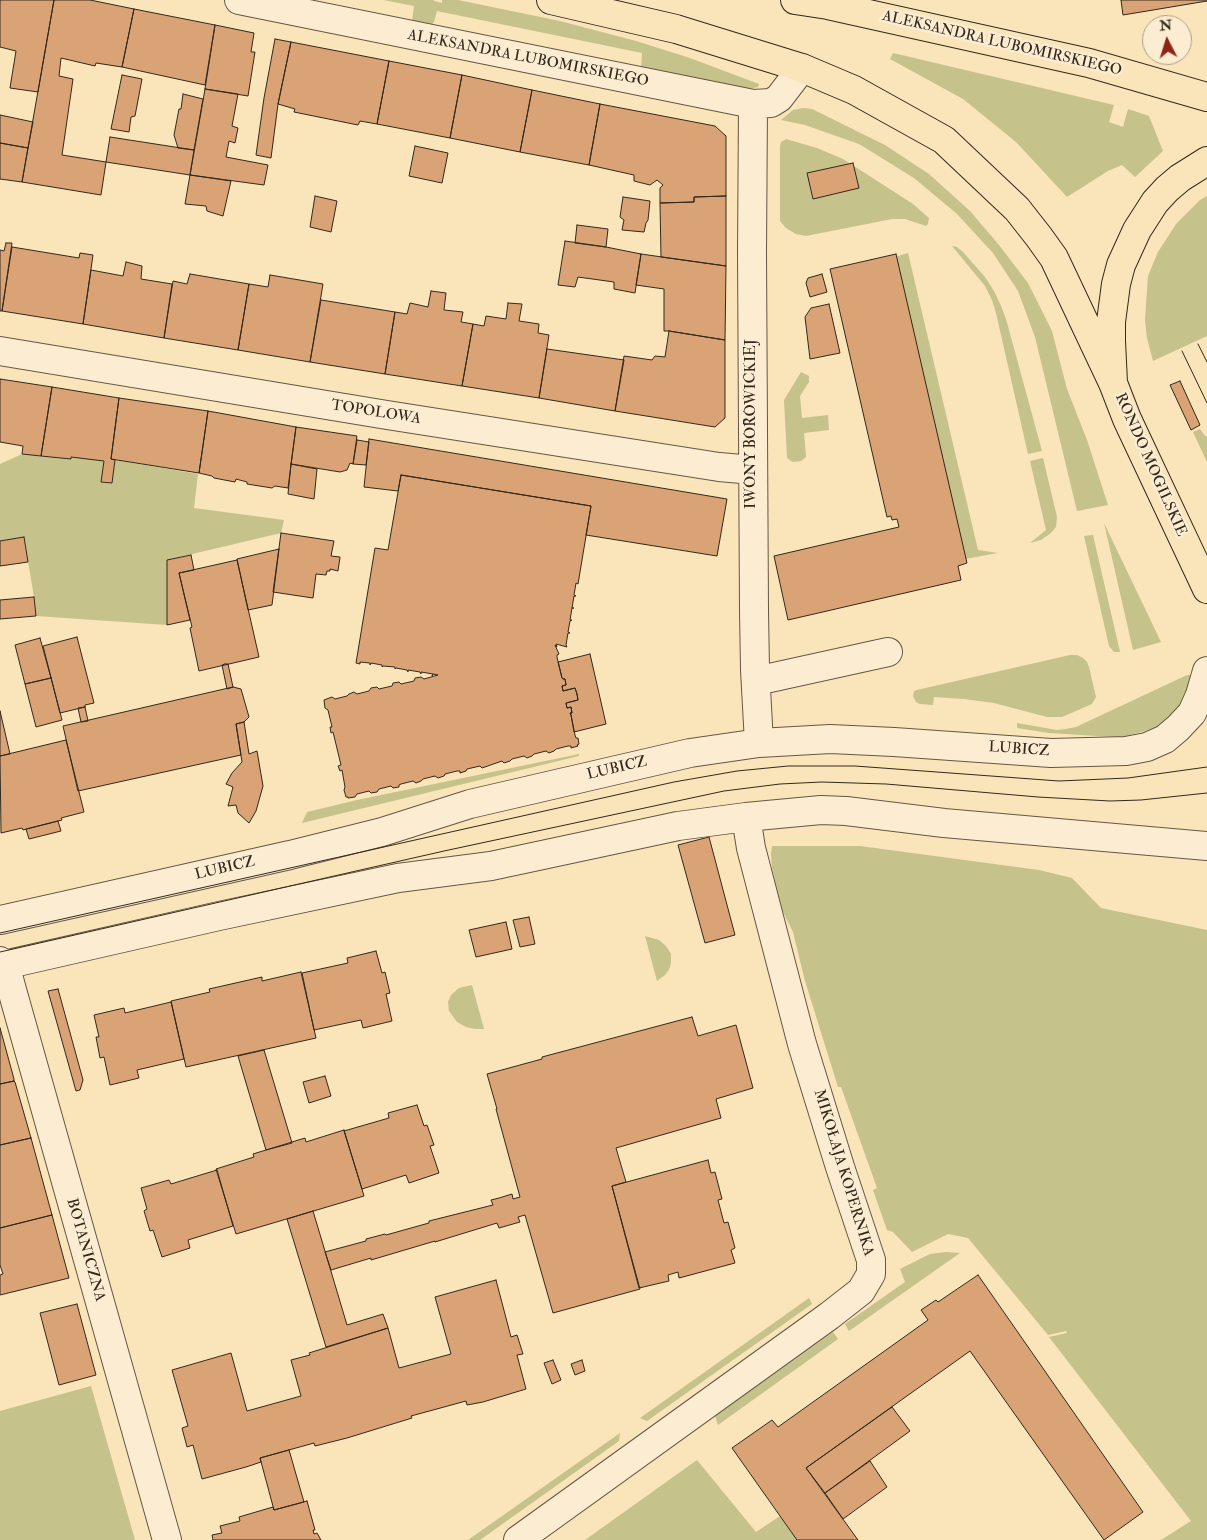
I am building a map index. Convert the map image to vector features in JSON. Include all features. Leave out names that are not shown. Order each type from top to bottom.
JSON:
[{"type":"main road","points":[[551,0],[676,29],[802,68],[854,90],[944,140],[1017,209],[1054,258],[1113,383]]},
{"type":"main road","name":"ALEKSANDRA LUBOMIRSKIEGO","points":[[794,0],[837,7],[1089,63],[1207,97]]},
{"type":"main road","name":"RONDO MOGILSKIE","points":[[1207,161],[1180,178],[1155,202],[1144,217],[1128,247],[1121,266],[1116,284],[1111,322],[1113,383],[1127,419],[1207,589]]},
{"type":"street","name":"ALEKSANDRA LUBOMIRSKIEGO","points":[[239,0],[753,104],[771,103],[779,98],[802,68]]},
{"type":"street","name":"IWONY BOROWICKIEJ","points":[[753,104],[752,470],[759,743]]},
{"type":"street","name":"TOPOLOWA","points":[[0,351],[416,420],[720,467],[752,470]]},
{"type":"street","points":[[756,681],[888,652]]},
{"type":"street","name":"LUBICZ","points":[[0,920],[382,832],[470,804],[669,756],[759,743],[830,739],[1051,753],[1126,750],[1147,747],[1165,738],[1192,713],[1207,671]]},
{"type":"street","points":[[2,964],[398,878],[491,866],[678,826],[746,817],[821,810],[846,811],[944,823],[1207,846]]},
{"type":"street","name":"MIKOŁAJA KOPERNIKA","points":[[518,1540],[830,1316],[860,1291],[870,1274],[871,1260],[802,1044],[751,848],[746,817]]},
{"type":"street","name":"BOTANICZNA","points":[[2,964],[167,1540]]},
{"type":"shaded area","points":[[383,0],[434,0],[442,3],[442,0],[458,0],[560,21],[636,41],[690,58],[759,84],[758,87],[743,90],[641,69],[642,53],[437,11],[434,22],[430,27],[412,21],[414,6]]},
{"type":"shaded area","points":[[893,53],[1114,105],[1109,122],[1123,127],[1128,109],[1149,116],[1163,151],[1135,177],[1122,165],[1108,171],[1067,197],[1016,142],[963,99],[890,59]]},
{"type":"shaded area","points":[[812,109],[885,145],[929,174],[970,211],[999,245],[1028,283],[1052,331],[1067,389],[1087,440],[1108,505],[1077,511],[1035,337],[1018,291],[993,253],[957,214],[914,178],[859,144],[805,125],[781,120],[793,110]]},
{"type":"shaded area","points":[[786,139],[817,148],[843,159],[913,204],[929,218],[928,224],[926,226],[905,219],[892,219],[806,236],[796,234],[786,228],[780,221],[780,146],[781,142]]},
{"type":"shaded area","points":[[1207,196],[1207,336],[1153,361],[1145,320],[1148,276],[1158,252],[1176,224],[1200,200]]},
{"type":"shaded area","points":[[952,246],[957,247],[963,252],[985,277],[1001,306],[1042,451],[1028,454],[992,300],[985,286]]},
{"type":"shaded area","points":[[908,253],[978,550],[998,553],[965,559],[895,257]]},
{"type":"shaded area","points":[[801,372],[809,376],[809,382],[800,396],[802,418],[828,415],[829,430],[804,433],[806,457],[801,461],[793,462],[787,458],[784,400]]},
{"type":"shaded area","points":[[1200,429],[1207,436],[1207,462],[1193,432]]},
{"type":"shaded area","points":[[22,454],[104,461],[101,482],[112,483],[115,460],[198,474],[194,508],[284,520],[281,533],[167,560],[167,625],[36,616],[24,537],[0,541],[0,464]]},
{"type":"shaded area","points":[[1043,458],[1057,517],[1056,527],[1041,540],[1030,543],[1046,530],[1030,461]]},
{"type":"shaded area","points":[[1104,523],[1161,642],[1133,650]]},
{"type":"shaded area","points":[[1093,535],[1120,652],[1114,652],[1109,646],[1084,536]]},
{"type":"shaded area","points":[[1077,655],[1087,662],[1096,697],[1092,704],[1062,717],[1047,717],[994,703],[964,699],[934,697],[933,705],[920,704],[916,702],[913,696],[914,691],[917,690]]},
{"type":"shaded area","points":[[1187,675],[1191,675],[1191,679],[1181,704],[1171,716],[1158,726],[1142,732],[1122,737],[1049,733],[1017,728],[1017,723],[1057,730],[1076,727]]},
{"type":"shaded area","points":[[579,754],[579,756],[302,823],[307,812]]},
{"type":"shaded area","points":[[772,846],[860,846],[1039,870],[1072,878],[1101,908],[1207,930],[1207,1540],[1161,1540],[1191,1521],[1049,1337],[1067,1333],[1066,1331],[1048,1335],[968,1238],[948,1234],[912,1252],[893,1232],[887,1230],[873,1190],[877,1188],[841,1087],[838,1087],[805,981],[793,932],[781,908],[772,868]]},
{"type":"shaded area","points":[[645,936],[659,940],[671,954],[669,970],[657,981]]},
{"type":"shaded area","points":[[472,985],[484,1029],[466,1027],[457,1022],[449,1011],[448,1002],[451,995],[459,988]]},
{"type":"shaded area","points":[[960,1253],[849,1331],[845,1324],[905,1282],[900,1269],[930,1254]]},
{"type":"shaded area","points":[[809,1298],[812,1304],[647,1421],[640,1418]]},
{"type":"shaded area","points":[[833,1332],[838,1339],[718,1425],[715,1416]]},
{"type":"shaded area","points":[[91,1386],[135,1540],[0,1540],[0,1411]]},
{"type":"shaded area","points":[[620,1433],[619,1441],[480,1540],[468,1540]]},
{"type":"shaded area","points":[[697,1460],[756,1532],[780,1516],[797,1540],[585,1540]]},
{"type":"building","points":[[0,0],[54,0],[38,92],[10,88],[16,51],[0,47]]},
{"type":"building","points":[[54,0],[90,0],[134,9],[122,67],[96,63],[95,66],[61,58],[59,76],[73,79],[62,155],[106,162],[101,195],[22,182]]},
{"type":"building","points":[[1121,0],[1207,0],[1207,1],[1123,15]]},
{"type":"building","points":[[134,9],[215,25],[205,85],[122,67]]},
{"type":"building","points":[[215,25],[254,33],[251,52],[255,52],[248,96],[205,89]]},
{"type":"building","points":[[275,39],[291,42],[278,104],[271,158],[256,155]]},
{"type":"building","points":[[291,42],[389,61],[377,124],[360,121],[358,125],[294,112],[295,109],[278,104]]},
{"type":"building","points":[[389,61],[462,75],[450,138],[377,124]]},
{"type":"building","points":[[122,75],[142,79],[135,116],[131,117],[129,132],[111,129]]},
{"type":"building","points":[[462,75],[532,90],[520,152],[450,138]]},
{"type":"building","points":[[205,89],[238,94],[232,126],[238,128],[235,143],[229,141],[226,157],[268,165],[264,185],[190,175]]},
{"type":"building","points":[[532,90],[600,104],[589,165],[520,152]]},
{"type":"building","points":[[183,94],[203,99],[194,150],[178,148],[174,135]]},
{"type":"building","points":[[600,104],[715,126],[726,136],[726,196],[694,197],[694,202],[660,203],[660,188],[663,185],[657,180],[650,185],[634,181],[634,175],[589,165]]},
{"type":"building","points":[[0,115],[33,122],[28,148],[0,143]]},
{"type":"building","points":[[110,137],[194,150],[190,175],[106,162]]},
{"type":"building","points":[[0,143],[28,148],[22,182],[0,179]]},
{"type":"building","points":[[415,146],[448,153],[442,183],[409,176]]},
{"type":"building","points":[[853,163],[859,188],[813,199],[807,173]]},
{"type":"building","points":[[190,175],[231,181],[223,216],[207,211],[206,206],[185,204]]},
{"type":"building","points":[[315,196],[337,201],[331,232],[310,227]]},
{"type":"building","points":[[726,196],[726,266],[661,257],[660,203],[694,202],[694,197]]},
{"type":"building","points":[[623,197],[650,201],[648,220],[644,232],[622,230],[624,220],[620,217]]},
{"type":"building","points":[[577,225],[608,229],[606,247],[575,243]]},
{"type":"building","points":[[565,241],[641,254],[635,293],[614,289],[614,282],[578,277],[575,287],[558,285]]},
{"type":"building","points":[[6,243],[12,243],[2,311],[0,311],[0,250],[4,251]]},
{"type":"building","points":[[12,247],[79,258],[80,253],[93,255],[83,324],[2,311]]},
{"type":"building","points":[[641,254],[726,266],[725,340],[664,331],[664,289],[636,285]]},
{"type":"building","points":[[896,254],[967,563],[958,566],[961,580],[788,620],[774,556],[899,527],[897,519],[892,520],[891,516],[887,517],[830,269]]},
{"type":"building","points":[[126,262],[142,266],[141,279],[172,284],[164,338],[83,324],[91,270],[123,276]]},
{"type":"building","points":[[190,274],[249,284],[238,350],[164,338],[173,281],[187,284]]},
{"type":"building","points":[[822,274],[827,292],[810,297],[806,283],[808,278]]},
{"type":"building","points":[[270,275],[323,284],[310,362],[238,350],[249,284],[268,287]]},
{"type":"building","points":[[431,291],[446,293],[444,310],[463,312],[461,322],[473,324],[462,386],[385,374],[395,312],[407,314],[410,303],[428,307]]},
{"type":"building","points":[[321,300],[395,312],[385,374],[310,362]]},
{"type":"building","points":[[508,303],[522,304],[519,321],[539,324],[538,333],[549,335],[539,398],[462,386],[473,324],[484,326],[486,316],[506,319]]},
{"type":"building","points":[[829,304],[840,353],[810,359],[805,317],[811,308]]},
{"type":"building","points":[[669,331],[725,340],[725,418],[715,427],[615,411],[624,356],[652,360],[655,356],[665,357]]},
{"type":"building","points":[[547,349],[624,360],[615,411],[539,398]]},
{"type":"building","points":[[0,379],[52,387],[41,456],[22,454],[23,446],[0,442]]},
{"type":"building","points":[[1180,381],[1200,425],[1191,430],[1170,385]]},
{"type":"building","points":[[52,387],[119,398],[111,459],[115,460],[112,483],[101,482],[104,461],[41,456]]},
{"type":"building","points":[[119,398],[208,411],[199,473],[111,459]]},
{"type":"building","points":[[208,411],[296,427],[288,488],[275,486],[272,488],[247,484],[247,482],[236,479],[235,482],[199,473]]},
{"type":"building","points":[[296,427],[357,436],[353,464],[350,463],[347,470],[340,472],[291,464]]},
{"type":"building","points":[[369,439],[727,499],[717,556],[586,535],[591,506],[401,475],[398,491],[364,487]]},
{"type":"building","points":[[357,440],[369,442],[366,465],[353,464]]},
{"type":"building","points":[[291,464],[317,469],[314,499],[288,494]]},
{"type":"building","points":[[401,475],[591,506],[578,584],[576,583],[574,595],[576,596],[574,596],[567,647],[556,644],[557,647],[555,645],[559,654],[557,657],[562,678],[565,679],[566,685],[562,686],[563,691],[575,688],[577,694],[578,700],[566,703],[567,708],[571,707],[572,713],[570,713],[579,744],[571,748],[571,746],[568,746],[549,753],[546,751],[527,758],[524,756],[504,763],[502,761],[482,768],[480,766],[460,773],[460,771],[457,771],[438,778],[435,776],[416,783],[413,781],[401,784],[399,787],[393,788],[391,786],[379,789],[377,792],[371,793],[369,791],[348,798],[344,790],[342,770],[340,771],[338,766],[341,765],[333,732],[331,733],[330,727],[332,727],[324,700],[332,697],[335,699],[347,696],[354,692],[357,694],[369,691],[371,688],[377,687],[379,689],[392,686],[393,683],[399,682],[401,684],[414,681],[415,678],[421,677],[424,679],[438,675],[421,672],[421,674],[420,672],[408,670],[408,672],[407,670],[395,669],[395,667],[382,667],[382,665],[371,663],[370,665],[370,663],[356,663],[375,548],[388,550]]},
{"type":"building","points":[[281,533],[334,541],[331,556],[340,557],[338,571],[330,569],[326,575],[316,574],[313,598],[273,592]]},
{"type":"building","points":[[24,537],[28,562],[0,566],[0,541]]},
{"type":"building","points":[[279,549],[272,605],[248,610],[237,559]]},
{"type":"building","points":[[191,555],[194,570],[179,573],[190,620],[167,625],[167,560]]},
{"type":"building","points":[[237,560],[259,657],[199,671],[190,628],[192,627],[179,573]]},
{"type":"building","points":[[34,597],[36,616],[0,619],[0,600]]},
{"type":"building","points":[[77,637],[94,703],[60,713],[43,646]]},
{"type":"building","points":[[40,638],[51,678],[25,684],[15,645]]},
{"type":"building","points":[[590,654],[606,724],[574,732],[570,713],[572,713],[571,707],[567,708],[566,703],[578,700],[577,694],[575,688],[563,691],[562,686],[566,685],[565,679],[562,678],[558,662]]},
{"type":"building","points":[[228,664],[233,687],[227,689],[222,665]]},
{"type":"building","points":[[51,678],[62,720],[36,727],[25,684]]},
{"type":"building","points":[[233,687],[241,689],[249,717],[244,722],[236,724],[241,755],[78,791],[63,726]]},
{"type":"building","points":[[85,707],[88,721],[81,722],[78,708]]},
{"type":"building","points":[[0,711],[10,754],[0,756]]},
{"type":"building","points":[[244,722],[249,754],[257,751],[263,786],[256,811],[249,823],[238,813],[236,805],[228,806],[233,787],[226,784],[232,773],[242,762],[236,724]]},
{"type":"building","points":[[66,740],[84,812],[23,830],[22,828],[1,833],[0,756]]},
{"type":"building","points":[[58,821],[61,831],[29,839],[26,829]]},
{"type":"building","points":[[709,837],[735,935],[705,943],[678,845]]},
{"type":"building","points":[[529,917],[535,944],[520,947],[513,920]]},
{"type":"building","points":[[506,922],[512,949],[476,957],[469,930]]},
{"type":"building","points":[[376,951],[382,973],[385,972],[390,993],[386,994],[392,1021],[363,1028],[361,1020],[314,1030],[302,973],[348,963],[347,958]]},
{"type":"building","points":[[301,972],[316,1038],[186,1067],[171,1001],[210,992],[209,989],[262,977],[262,981]]},
{"type":"building","points":[[58,989],[83,1080],[80,1090],[76,1091],[48,991]]},
{"type":"building","points":[[171,1002],[184,1059],[137,1070],[139,1078],[110,1085],[104,1057],[100,1058],[96,1037],[99,1037],[94,1015],[124,1008],[125,1013]]},
{"type":"building","points":[[692,1017],[698,1036],[736,1025],[753,1088],[716,1099],[721,1118],[616,1148],[626,1182],[612,1186],[640,1289],[553,1313],[525,1215],[518,1217],[520,1222],[499,1228],[497,1223],[331,1270],[325,1252],[366,1241],[366,1239],[429,1223],[429,1221],[493,1205],[491,1200],[512,1194],[513,1199],[520,1197],[487,1074],[542,1059],[542,1057]]},
{"type":"building","points":[[0,1028],[14,1081],[0,1084]]},
{"type":"building","points":[[264,1050],[292,1143],[266,1150],[238,1056]]},
{"type":"building","points":[[325,1076],[331,1096],[309,1103],[303,1082]]},
{"type":"building","points":[[14,1081],[31,1138],[0,1145],[0,1084]]},
{"type":"building","points":[[417,1105],[424,1126],[427,1125],[434,1145],[430,1146],[439,1173],[409,1183],[406,1175],[362,1189],[344,1131],[389,1118],[388,1113]]},
{"type":"building","points":[[344,1130],[364,1196],[236,1234],[216,1169],[254,1157],[253,1154],[305,1138],[306,1142]]},
{"type":"building","points":[[31,1138],[52,1215],[0,1228],[0,1145]]},
{"type":"building","points":[[708,1160],[711,1173],[715,1172],[722,1199],[718,1200],[724,1223],[728,1222],[735,1248],[731,1250],[735,1263],[679,1278],[678,1272],[668,1275],[669,1281],[639,1288],[612,1186]]},
{"type":"building","points":[[217,1170],[233,1226],[188,1240],[190,1248],[162,1257],[153,1230],[150,1231],[144,1211],[147,1209],[141,1188],[169,1180],[171,1184]]},
{"type":"building","points":[[313,1211],[347,1325],[383,1314],[388,1328],[326,1347],[287,1219]]},
{"type":"building","points":[[52,1215],[69,1278],[0,1295],[0,1275],[3,1274],[0,1265],[0,1228]]},
{"type":"building","points":[[978,1275],[1143,1512],[1104,1540],[970,1351],[806,1468],[858,1540],[797,1540],[732,1448],[772,1420],[778,1427],[928,1320],[921,1310],[936,1300],[938,1302]]},
{"type":"building","points":[[496,1280],[511,1337],[517,1335],[523,1354],[517,1355],[526,1389],[483,1402],[467,1405],[466,1401],[411,1416],[412,1418],[347,1438],[315,1446],[314,1443],[260,1458],[261,1462],[202,1479],[193,1445],[187,1447],[182,1428],[188,1426],[172,1370],[231,1353],[247,1411],[301,1396],[291,1360],[388,1328],[399,1368],[451,1354],[435,1297]]},
{"type":"building","points":[[77,1304],[96,1375],[59,1385],[40,1313]]},
{"type":"building","points":[[553,1360],[561,1380],[552,1384],[544,1363]]},
{"type":"building","points":[[582,1360],[585,1371],[575,1375],[571,1364]]},
{"type":"building","points":[[892,1407],[910,1431],[825,1493],[806,1468]]},
{"type":"building","points":[[289,1450],[304,1502],[274,1510],[260,1458]]},
{"type":"building","points":[[870,1461],[887,1487],[843,1519],[825,1493]]},
{"type":"building","points":[[307,1501],[315,1530],[313,1530],[314,1534],[317,1533],[321,1540],[213,1540],[212,1535],[222,1533],[220,1526],[240,1521],[239,1517],[273,1507],[274,1510]]},
{"type":"tram line","points":[[1198,344],[1207,362]]},
{"type":"tram line","points":[[1182,351],[1207,403]]},
{"type":"tram line","points":[[0,933],[674,782],[737,771],[788,766],[855,766],[1059,781],[1128,778],[1207,767]]},
{"type":"tram line","points":[[0,952],[444,851],[724,791],[780,784],[822,782],[886,784],[1110,801],[1141,800],[1207,793]]}]
